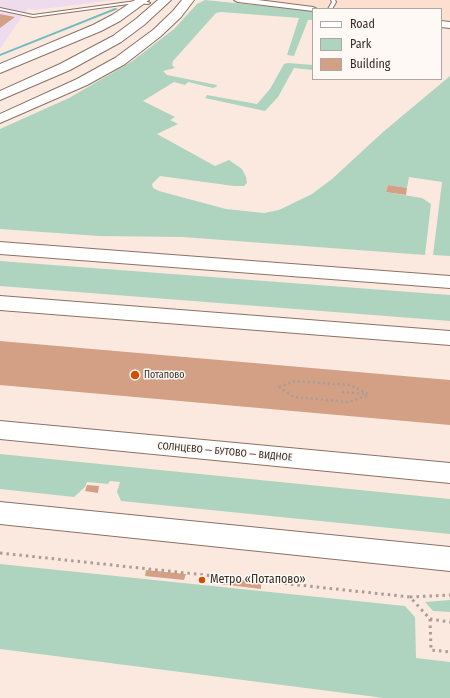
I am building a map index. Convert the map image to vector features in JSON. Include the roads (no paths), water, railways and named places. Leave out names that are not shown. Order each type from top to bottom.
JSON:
[{"type":"main road","points":[[0,96],[65,67],[117,39],[140,22],[165,0]]},
{"type":"main road","points":[[0,119],[82,82],[120,61],[145,43],[168,23],[188,0]]},
{"type":"main road","points":[[0,69],[97,28],[145,1]]},
{"type":"main road","points":[[0,87],[55,62],[105,35],[129,20],[145,1]]},
{"type":"main road","points":[[0,248],[450,282]]},
{"type":"main road","points":[[0,303],[450,338]]},
{"type":"main road","name":"СОЛНЦЕВО — БУТОВО — ВИДНОЕ","points":[[0,430],[450,473]]},
{"type":"main road","points":[[0,513],[450,559]]},
{"type":"street","points":[[238,0],[312,9]]},
{"type":"lane","points":[[0,9],[33,16],[145,1]]},
{"type":"waterway","points":[[0,55],[116,9]]},
{"type":"place","name":"Потапово","points":[[135,375]]},
{"type":"place","name":"Метро «Потапово»","points":[[202,580]]}]
